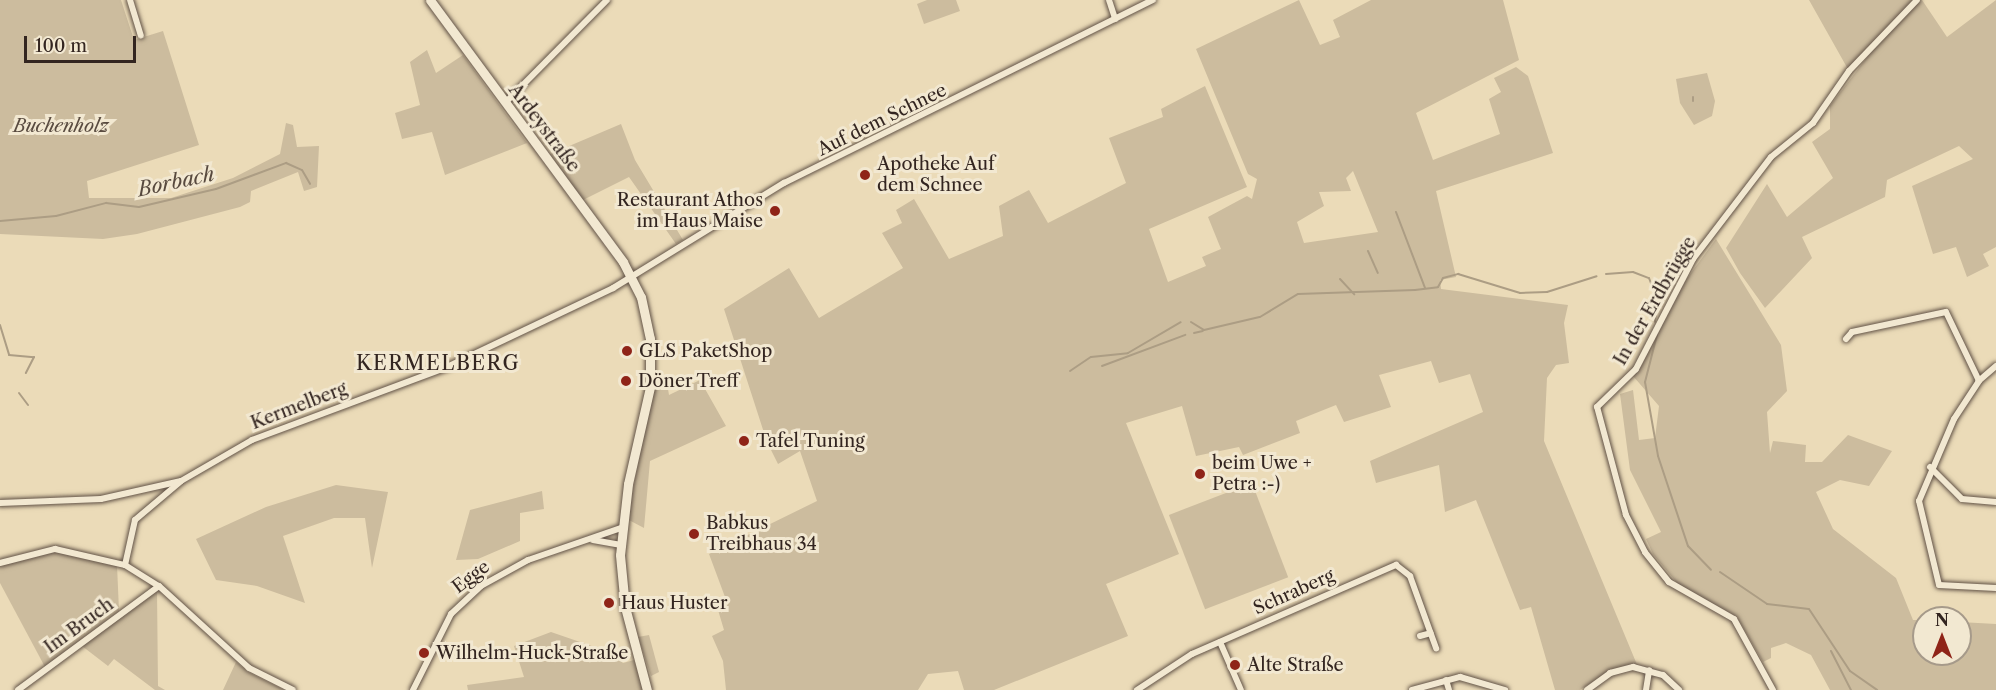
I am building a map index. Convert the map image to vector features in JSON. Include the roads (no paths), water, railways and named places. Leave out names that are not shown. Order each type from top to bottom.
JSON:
[{"type":"main road","name":"Ardeystraße","points":[[430,0],[631,276],[648,326],[650,387],[621,528],[620,544],[625,607],[647,690]]},
{"type":"street","points":[[130,0],[141,35]]},
{"type":"street","points":[[505,104],[607,0]]},
{"type":"street","points":[[1109,0],[1115,19]]},
{"type":"street","name":"Auf dem Schnee","points":[[631,276],[784,183],[1153,0]]},
{"type":"street","name":"In der Erdbrügge","points":[[1773,690],[1734,619],[1669,582],[1645,552],[1626,515],[1597,407],[1636,369],[1693,259],[1771,157],[1813,123],[1849,71],[1917,0]]},
{"type":"street","name":"Kermelberg","points":[[0,503],[101,499],[181,481],[252,440],[447,367],[631,276]]},
{"type":"street","points":[[1846,339],[1852,332],[1946,312],[1979,381]]},
{"type":"street","points":[[1996,366],[1979,381],[1930,467],[1919,501],[1937,582],[1951,589],[1996,588]]},
{"type":"street","points":[[1930,467],[1962,499],[1996,502]]},
{"type":"street","points":[[125,565],[135,520],[181,481]]},
{"type":"street","name":"Egge","points":[[413,690],[447,621],[473,592],[513,566],[593,540],[621,528]]},
{"type":"street","name":"Egge","points":[[593,540],[620,544]]},
{"type":"street","points":[[0,563],[55,549],[125,565],[159,586],[249,668],[293,690]]},
{"type":"street","name":"Schraberg","points":[[1137,690],[1220,642],[1396,565],[1410,576],[1436,648]]},
{"type":"street","name":"Im Bruch","points":[[18,690],[159,586]]},
{"type":"street","points":[[1420,636],[1431,633]]},
{"type":"street","points":[[1220,642],[1241,690]]},
{"type":"street","points":[[1587,690],[1618,670],[1649,670],[1679,690]]},
{"type":"street","points":[[1646,690],[1649,670]]},
{"type":"street","points":[[1412,690],[1446,680],[1475,678],[1505,690]]},
{"type":"street","points":[[1446,680],[1449,690]]},
{"type":"waterway","name":"Borbach","points":[[0,221],[56,216],[106,203],[139,207],[216,189],[286,163],[302,170],[310,184]]},
{"type":"waterway","points":[[1396,212],[1425,288]]},
{"type":"waterway","points":[[1368,251],[1378,273]]},
{"type":"waterway","points":[[1606,274],[1633,272],[1649,278],[1658,302],[1655,322]]},
{"type":"waterway","points":[[1191,322],[1204,330],[1260,317],[1298,294],[1415,290],[1438,287],[1443,278],[1458,274],[1520,293],[1547,292],[1597,276]]},
{"type":"waterway","points":[[1340,279],[1354,294]]},
{"type":"waterway","points":[[1070,371],[1091,357],[1128,353],[1181,322]]},
{"type":"waterway","points":[[0,325],[9,355],[34,357],[26,373]]},
{"type":"waterway","points":[[1194,333],[1203,331]]},
{"type":"waterway","points":[[1102,366],[1185,335]]},
{"type":"waterway","points":[[1657,335],[1645,382],[1658,456],[1688,546],[1711,570]]},
{"type":"waterway","points":[[19,393],[28,405]]},
{"type":"waterway","points":[[1720,572],[1767,604],[1809,609],[1850,671],[1877,690]]},
{"type":"waterway","points":[[1831,651],[1851,690]]},
{"type":"place","name":"Apotheke Auf dem Schnee","points":[[865,175]]},
{"type":"place","name":"Restaurant Athos im Haus Maise","points":[[775,211]]},
{"type":"place","name":"GLS PaketShop","points":[[627,351]]},
{"type":"place","name":"Döner Treff","points":[[626,381]]},
{"type":"place","name":"Tafel Tuning","points":[[744,441]]},
{"type":"place","name":"beim Uwe + Petra :-)","points":[[1200,474]]},
{"type":"place","name":"Babkus Treibhaus 34","points":[[694,534]]},
{"type":"place","name":"Haus Huster","points":[[609,603]]},
{"type":"place","name":"Wilhelm-Huck-Straße","points":[[424,653]]},
{"type":"place","name":"Alte Straße","points":[[1235,665]]},
{"type":"district","name":"KERMELBERG","points":[[438,363]]},
{"type":"park label","name":"Buchenholz","points":[[61,126]]}]
